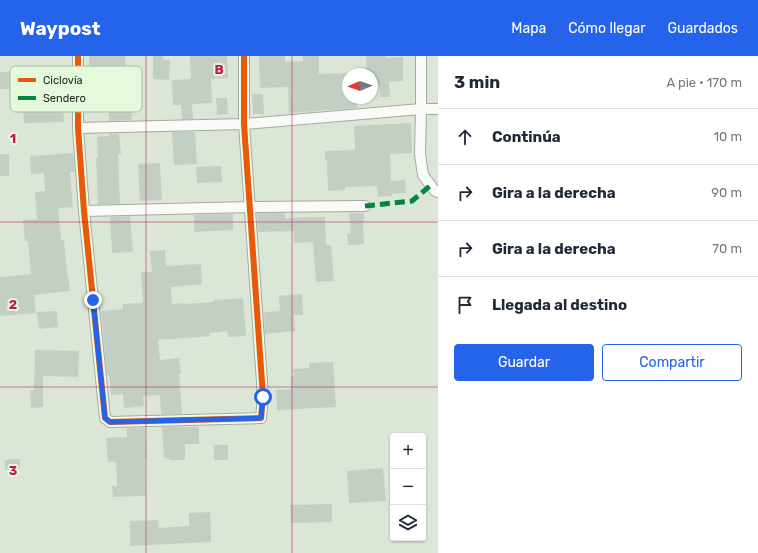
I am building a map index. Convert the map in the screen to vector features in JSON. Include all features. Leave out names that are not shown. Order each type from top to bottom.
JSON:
[{"type":"street","points":[[78,112],[84,211],[105,418],[110,422],[261,418],[263,397],[244,124],[244,56]]},
{"type":"street","points":[[421,56],[420,154],[423,175],[435,191],[438,192]]},
{"type":"street","points":[[78,128],[244,124],[421,109],[438,109]]},
{"type":"street","points":[[84,211],[365,206]]},
{"type":"building","points":[[89,56],[125,56],[126,66],[89,66]]},
{"type":"building","points":[[153,56],[163,56],[163,60],[170,60],[169,80],[153,79]]},
{"type":"building","points":[[190,56],[227,56],[228,78],[211,79],[212,103],[192,104],[193,119],[182,119],[181,105],[173,105],[172,80],[191,79]]},
{"type":"building","points":[[259,56],[285,56],[285,62],[303,61],[303,56],[319,56],[319,74],[342,73],[342,104],[357,104],[357,108],[289,113],[288,87],[260,88]]},
{"type":"building","points":[[366,56],[386,56],[386,58],[403,57],[403,81],[389,82],[390,97],[380,97],[378,68],[367,68]]},
{"type":"building","points":[[0,72],[10,72],[10,89],[0,89]]},
{"type":"building","points":[[252,94],[263,94],[264,114],[253,114]]},
{"type":"building","points":[[216,98],[227,98],[228,114],[217,115]]},
{"type":"building","points":[[23,112],[64,112],[64,122],[24,123]]},
{"type":"building","points":[[108,112],[132,112],[132,120],[109,121]]},
{"type":"building","points":[[411,123],[412,153],[390,154],[391,181],[405,180],[406,193],[378,197],[377,186],[345,187],[345,190],[328,191],[327,160],[325,160],[325,151],[355,150],[354,126]]},
{"type":"building","points":[[172,132],[195,132],[197,164],[174,165]]},
{"type":"building","points":[[109,134],[119,134],[121,154],[118,154],[120,204],[98,204],[96,158],[98,158],[97,137],[110,136]]},
{"type":"building","points":[[73,153],[75,172],[70,172],[73,207],[58,208],[61,240],[64,240],[70,291],[34,295],[36,313],[0,316],[0,277],[31,274],[28,241],[25,241],[23,220],[37,219],[35,192],[45,191],[44,173],[31,174],[30,156]]},
{"type":"building","points":[[0,154],[9,154],[9,176],[0,176]]},
{"type":"building","points":[[160,163],[162,200],[140,201],[138,164]]},
{"type":"building","points":[[221,166],[222,182],[197,183],[196,167]]},
{"type":"building","points":[[257,213],[285,213],[285,218],[325,217],[326,245],[331,245],[334,281],[316,282],[313,242],[294,243],[294,231],[258,232]]},
{"type":"building","points":[[349,213],[364,213],[364,244],[348,245],[347,234],[351,233]]},
{"type":"building","points":[[233,214],[233,230],[194,232],[194,215]]},
{"type":"building","points":[[130,216],[133,252],[112,253],[110,217]]},
{"type":"building","points":[[165,250],[166,266],[201,264],[202,284],[171,287],[172,304],[214,302],[214,300],[243,298],[246,336],[228,337],[227,331],[209,333],[210,336],[158,340],[160,360],[179,358],[182,414],[161,414],[160,395],[143,396],[144,406],[124,408],[123,394],[111,395],[109,375],[107,375],[101,311],[123,309],[123,304],[143,303],[141,272],[152,272],[150,251]]},
{"type":"building","points":[[302,294],[303,315],[294,315],[295,331],[265,334],[264,312],[280,311],[279,296]]},
{"type":"building","points":[[57,311],[58,327],[39,329],[37,312]]},
{"type":"building","points":[[35,350],[79,351],[78,377],[43,376],[43,407],[31,408],[30,390],[34,390]]},
{"type":"building","points":[[333,362],[336,407],[277,410],[276,390],[291,389],[291,376],[294,376],[293,369],[309,368],[309,363]]},
{"type":"building","points":[[162,427],[199,427],[199,444],[185,444],[185,460],[169,460],[169,458],[164,458]]},
{"type":"building","points":[[127,428],[145,428],[147,458],[145,458],[146,496],[113,497],[112,486],[117,486],[116,462],[108,462],[106,438],[127,437]]},
{"type":"building","points":[[214,445],[228,445],[228,460],[214,460]]},
{"type":"building","points":[[20,459],[20,469],[5,470],[5,460]]},
{"type":"building","points":[[383,468],[386,501],[349,503],[347,471]]},
{"type":"building","points":[[332,504],[332,522],[291,523],[290,505]]},
{"type":"building","points":[[210,512],[211,542],[130,546],[130,521],[158,520],[159,528],[189,526],[189,513]]},
{"type":"marked path","points":[[365,206],[412,201],[431,185]]},
{"type":"cycle path","points":[[78,56],[78,66]]},
{"type":"cycle path","points":[[78,112],[84,211],[105,418],[110,422],[261,418],[263,397],[244,124],[244,56]]},
{"type":"route","points":[[93,300],[105,418],[110,422],[261,418],[263,397]]}]
